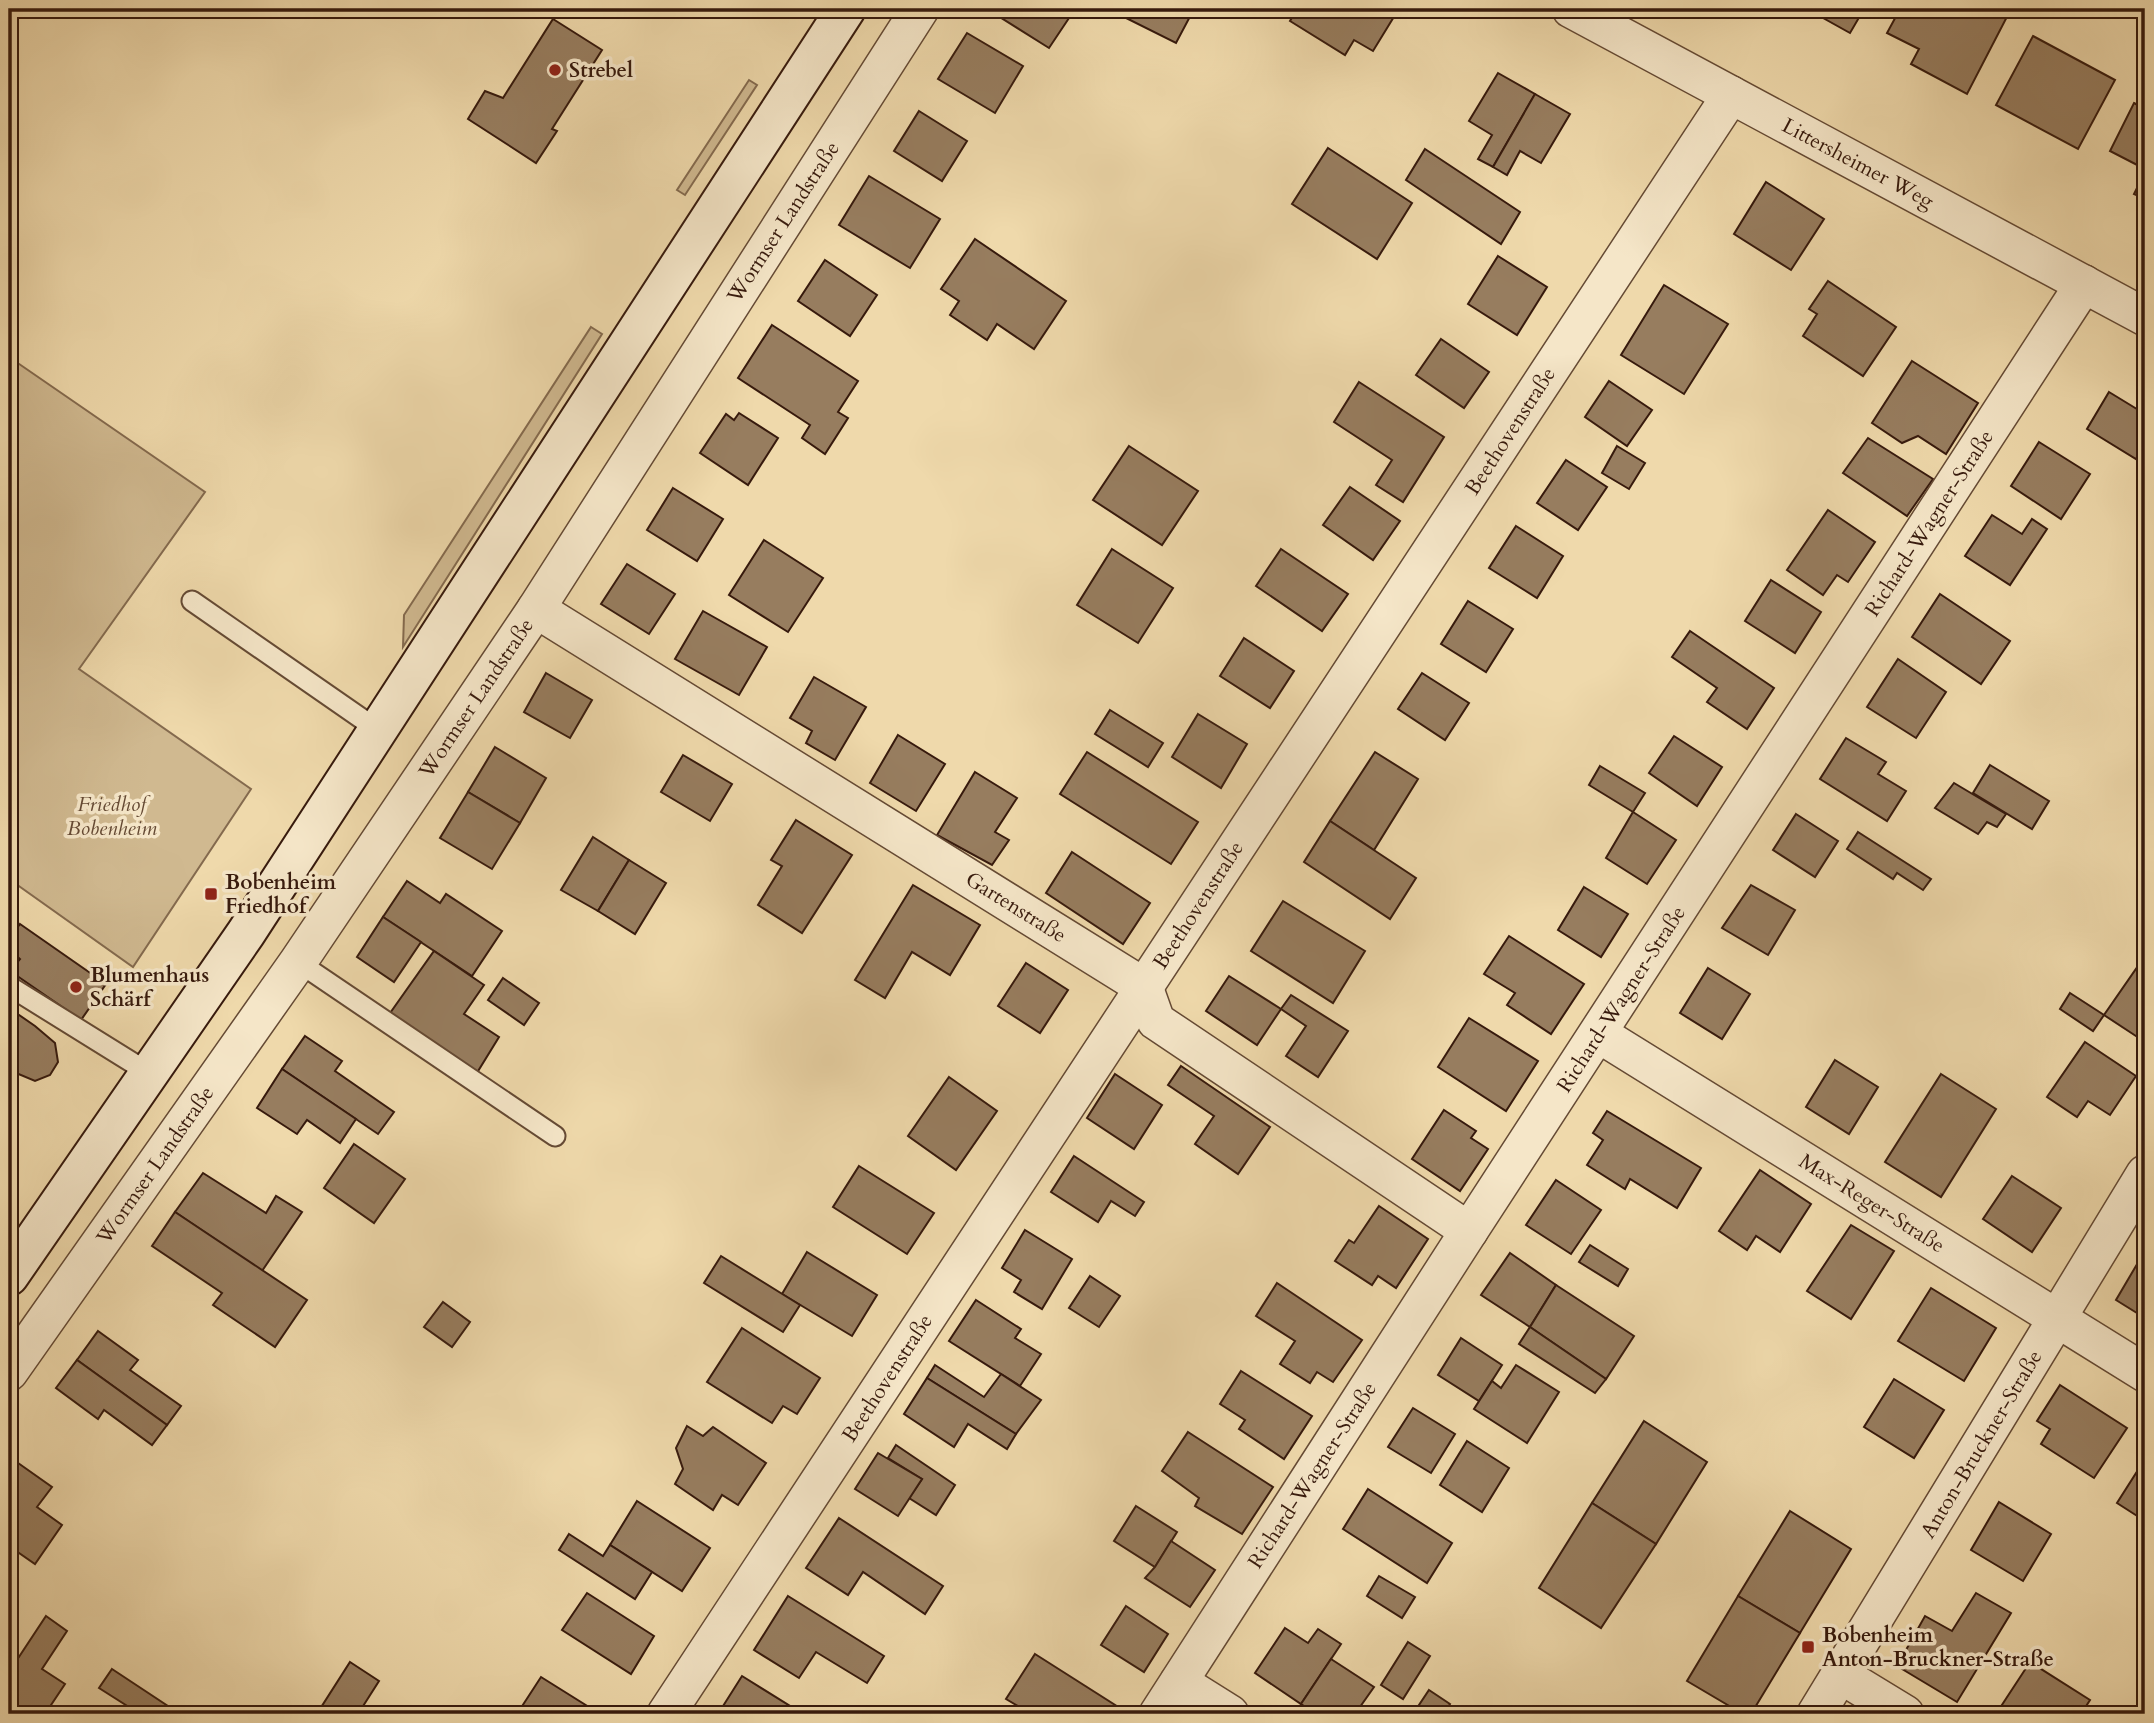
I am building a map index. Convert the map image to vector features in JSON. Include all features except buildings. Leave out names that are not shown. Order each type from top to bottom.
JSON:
[{"type":"main road","points":[[9,1276],[246,933],[846,9]]},
{"type":"street","name":"Wormser Landstraße","points":[[9,1372],[298,962],[536,609],[920,9]]},
{"type":"street","name":"Littersheimer Weg","points":[[1571,9],[2145,317]]},
{"type":"street","name":"Beethovenstraße","points":[[666,1714],[1731,95]]},
{"type":"street","name":"Richard-Wagner-Straße","points":[[1158,1714],[2084,284]]},
{"type":"street","name":"Gartenstraße","points":[[536,609],[1144,987]]},
{"type":"street","points":[[1144,987],[1156,1021],[1469,1231]]},
{"type":"street","name":"Max-Reger-Straße","points":[[1599,1034],[2145,1373]]},
{"type":"street","name":"Anton-Bruckner-Straße","points":[[1816,1714],[2145,1174]]},
{"type":"street","points":[[1840,1675],[1905,1714]]},
{"type":"street","points":[[1179,1682],[1230,1714]]},
{"type":"lane","points":[[192,601],[378,730]]},
{"type":"lane","points":[[298,962],[555,1136]]},
{"type":"lane","points":[[9,986],[149,1073]]},
{"type":"green space","points":[[749,80],[757,85],[685,195],[677,190]]},
{"type":"green space","points":[[591,327],[602,334],[403,647],[404,615]]},
{"type":"green space","name":"Friedhof Bobenheim","points":[[9,357],[205,492],[79,669],[251,789],[133,967],[9,879]]},
{"type":"place","name":"Strebel","points":[[555,70]]},
{"type":"place","name":"Bobenheim Friedhof","points":[[211,894]]},
{"type":"place","name":"Blumenhaus Schärf","points":[[76,987]]},
{"type":"place","name":"Bobenheim Anton-Bruckner-Straße","points":[[1808,1647]]}]
